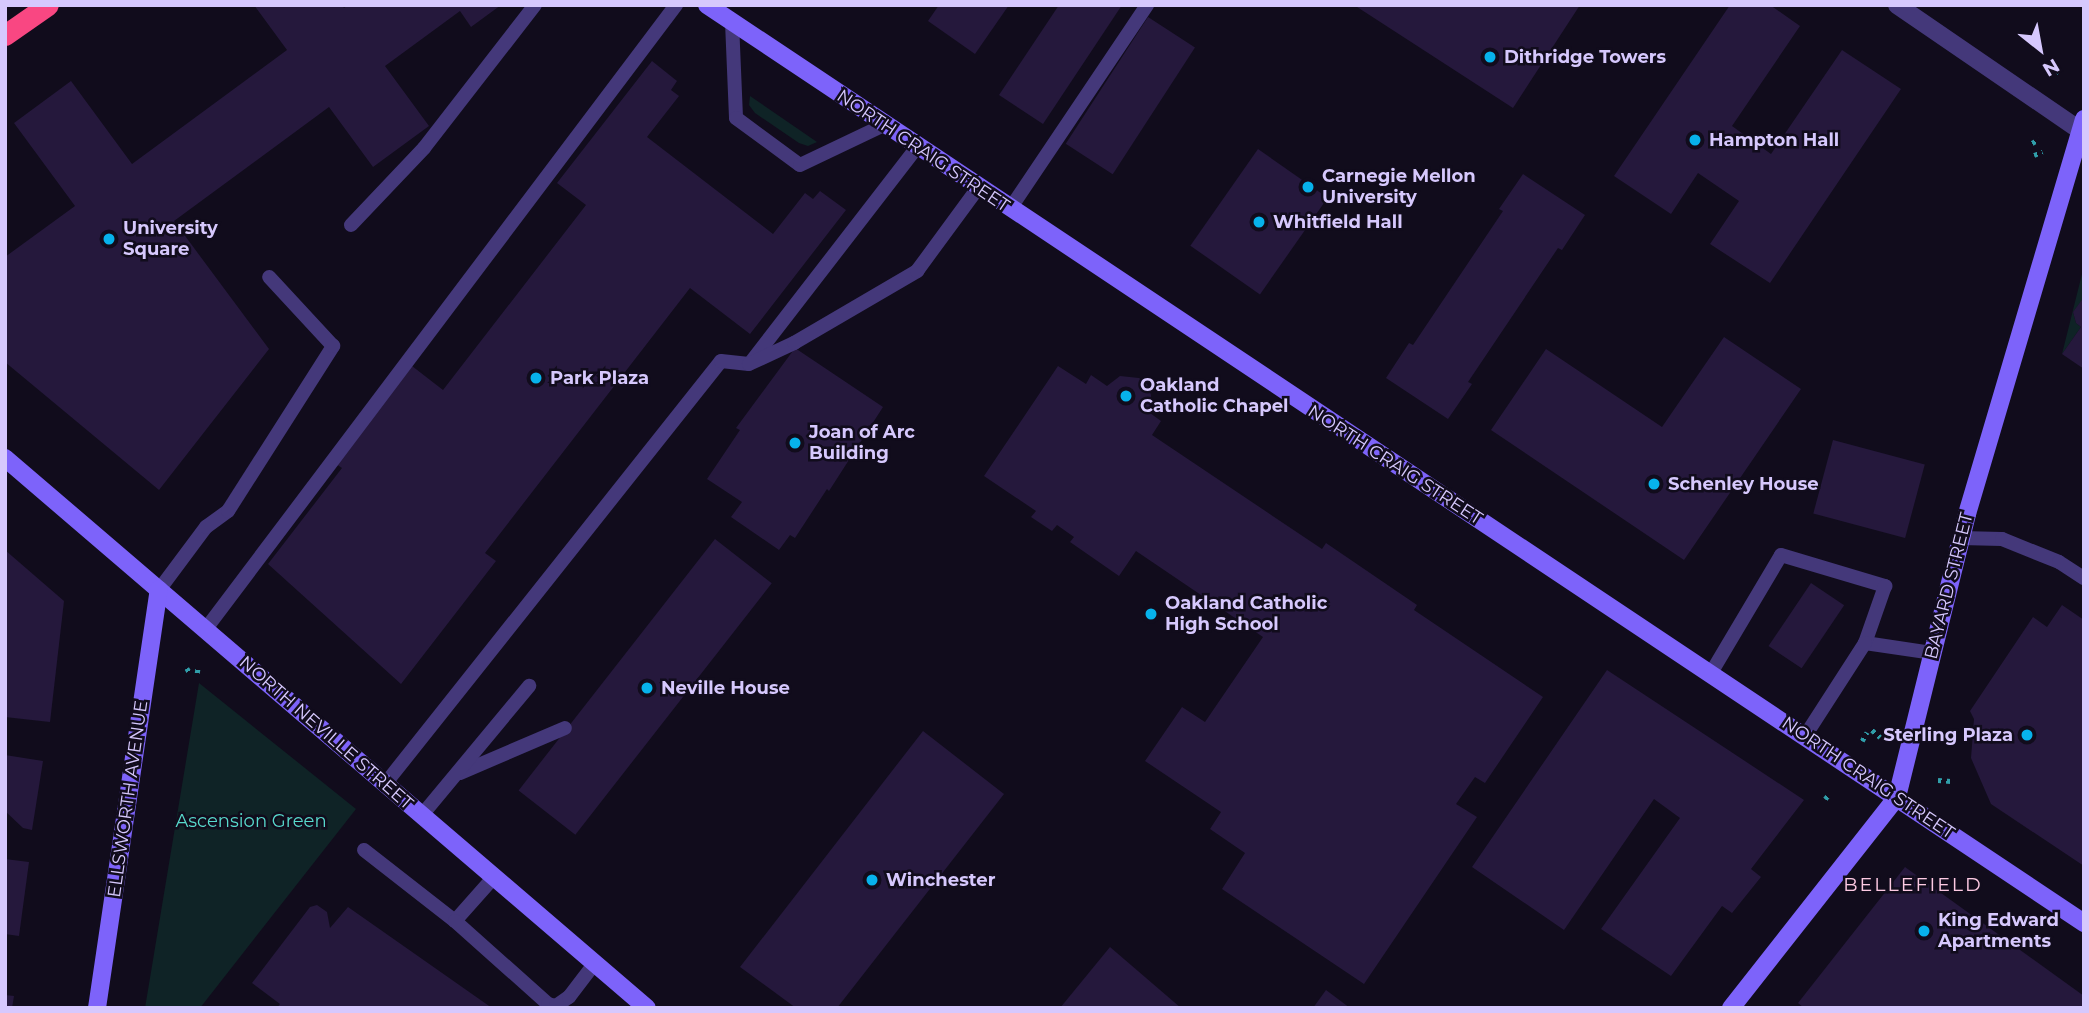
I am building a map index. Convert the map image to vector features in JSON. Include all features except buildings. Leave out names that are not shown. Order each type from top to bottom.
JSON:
[{"type":"highway","points":[[5,35],[48,5]]},
{"type":"main road","name":"NORTH CRAIG STREET","points":[[707,5],[2084,923]]},
{"type":"main road","name":"BAYARD STREET","points":[[1731,1008],[1898,797],[1961,538],[2083,128]]},
{"type":"main road","name":"NORTH NEVILLE STREET","points":[[5,458],[648,1008]]},
{"type":"main road","name":"ELLSWORTH AVENUE","points":[[97,1008],[159,590]]},
{"type":"street","points":[[1897,5],[2083,128]]},
{"type":"lane","points":[[351,225],[424,148],[536,5]]},
{"type":"lane","points":[[205,629],[676,5]]},
{"type":"lane","points":[[1010,209],[1147,5]]},
{"type":"lane","points":[[732,22],[736,118],[800,164],[884,125]]},
{"type":"lane","points":[[749,364],[917,147]]},
{"type":"lane","points":[[385,783],[722,362],[749,364],[794,343],[917,271],[978,188]]},
{"type":"lane","points":[[159,590],[206,527],[228,511],[333,346],[269,277]]},
{"type":"lane","points":[[1961,538],[2002,539],[2059,562],[2084,579]]},
{"type":"lane","points":[[1711,673],[1781,555],[1885,586],[1865,643],[1805,736]]},
{"type":"lane","points":[[1865,643],[1933,653]]},
{"type":"lane","points":[[422,815],[529,686]]},
{"type":"lane","points":[[455,775],[565,728]]},
{"type":"lane","points":[[364,850],[456,921],[548,1004],[556,1006],[569,997],[595,963]]},
{"type":"lane","points":[[456,921],[494,877]]},
{"type":"path","points":[[2057,70],[2062,75]]},
{"type":"path","points":[[2032,144],[2039,139]]},
{"type":"path","points":[[2034,155],[2042,152]]},
{"type":"path","points":[[187,668],[195,672]]},
{"type":"path","points":[[1862,741],[1870,731],[1880,737]]},
{"type":"path","points":[[1938,780],[1951,781]]},
{"type":"green space","points":[[750,96],[817,142],[808,146],[799,143],[755,113],[749,105]]},
{"type":"green space","points":[[2084,266],[2084,298],[2073,312],[2076,323],[2081,327],[2062,354]]},
{"type":"green space","name":"Ascension Green","points":[[199,683],[356,809],[200,1008],[145,1008]]},
{"type":"place","name":"Dithridge Towers","points":[[1490,57]]},
{"type":"place","name":"Hampton Hall","points":[[1695,140]]},
{"type":"place","name":"Carnegie Mellon University","points":[[1308,187]]},
{"type":"place","name":"Whitfield Hall","points":[[1259,222]]},
{"type":"place","name":"University Square","points":[[109,239]]},
{"type":"place","name":"Park Plaza","points":[[536,378]]},
{"type":"place","name":"Oakland Catholic Chapel","points":[[1126,396]]},
{"type":"place","name":"Joan of Arc Building","points":[[795,443]]},
{"type":"place","name":"Schenley House","points":[[1654,484]]},
{"type":"place","name":"Oakland Catholic High School","points":[[1151,614]]},
{"type":"place","name":"Neville House","points":[[647,688]]},
{"type":"place","name":"Sterling Plaza","points":[[2027,735]]},
{"type":"place","name":"Winchester","points":[[872,880]]},
{"type":"place","name":"King Edward Apartments","points":[[1924,931]]},
{"type":"district","name":"BELLEFIELD","points":[[1913,885]]}]
